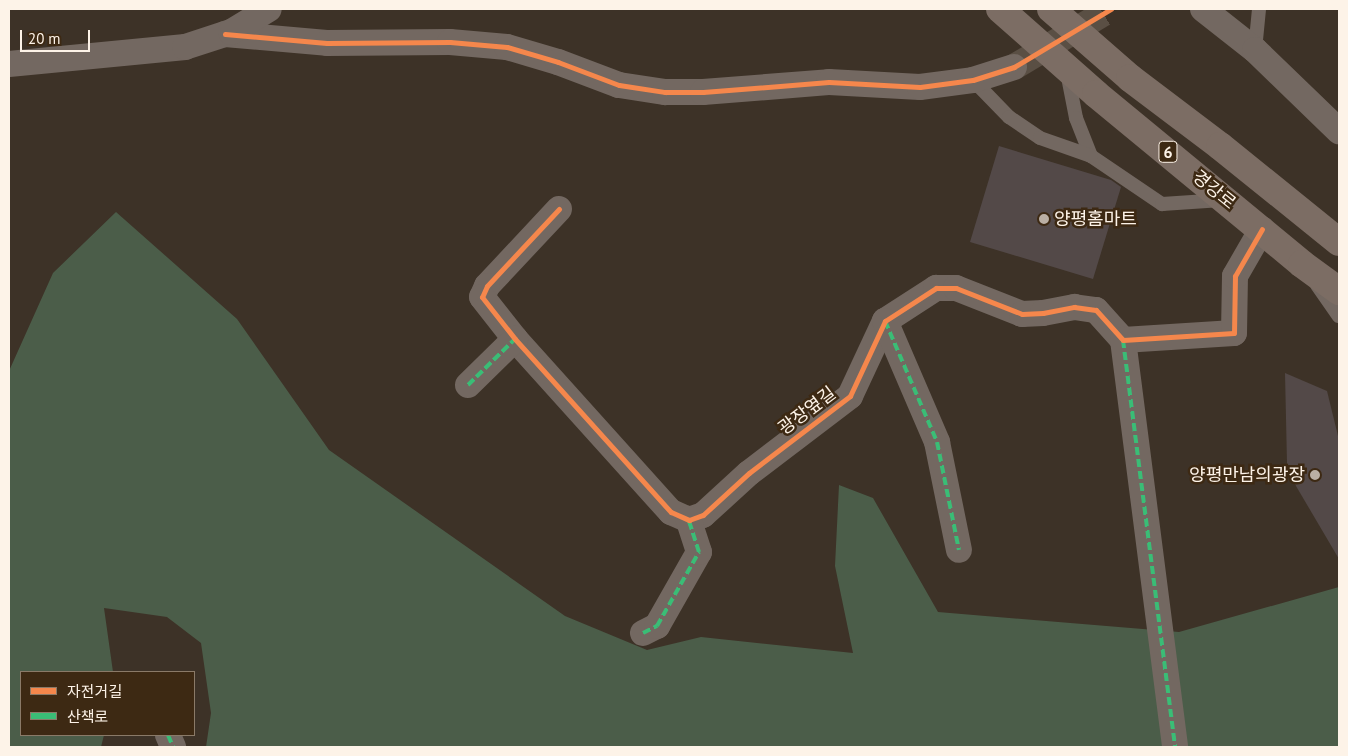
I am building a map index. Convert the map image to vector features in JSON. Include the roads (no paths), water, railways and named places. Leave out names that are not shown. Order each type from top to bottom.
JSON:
[{"type":"highway","name":"경강로","points":[[1000,9],[1302,264],[1339,290]]},
{"type":"highway","name":"6","points":[[1051,9],[1130,78],[1220,146],[1339,242]]},
{"type":"street","points":[[9,64],[185,47],[225,34],[269,9]]},
{"type":"street","points":[[1203,9],[1254,50],[1339,131]]},
{"type":"street","points":[[225,34],[327,43],[450,42],[507,47],[558,62],[619,85],[665,92],[703,92],[829,82],[920,87],[973,80],[1014,67]]},
{"type":"street","points":[[559,208],[487,286],[482,297],[515,339],[671,512],[688,519],[699,552],[657,626],[643,633]]},
{"type":"street","points":[[1123,340],[1234,333],[1235,276],[1262,229]]},
{"type":"street","points":[[959,550],[937,442],[884,321],[936,288],[956,288],[1022,314],[1043,313],[1074,307],[1096,310],[1123,340],[1174,747]]},
{"type":"street","name":"광장옆길","points":[[688,519],[702,515],[749,473],[850,396],[884,321]]},
{"type":"street","points":[[468,384],[515,339]]},
{"type":"lane","points":[[1254,50],[1259,9]]},
{"type":"lane","points":[[1066,66],[1076,118],[1092,156]]},
{"type":"lane","points":[[973,80],[1009,117],[1040,138],[1092,156],[1162,204],[1227,200]]},
{"type":"lane","points":[[1302,264],[1339,316]]},
{"type":"tunnel","points":[[1014,67],[1111,9]]},
{"type":"place","name":"양평홈마트","points":[[1044,219]]},
{"type":"place","name":"양평만남의광장","points":[[1315,475]]}]
